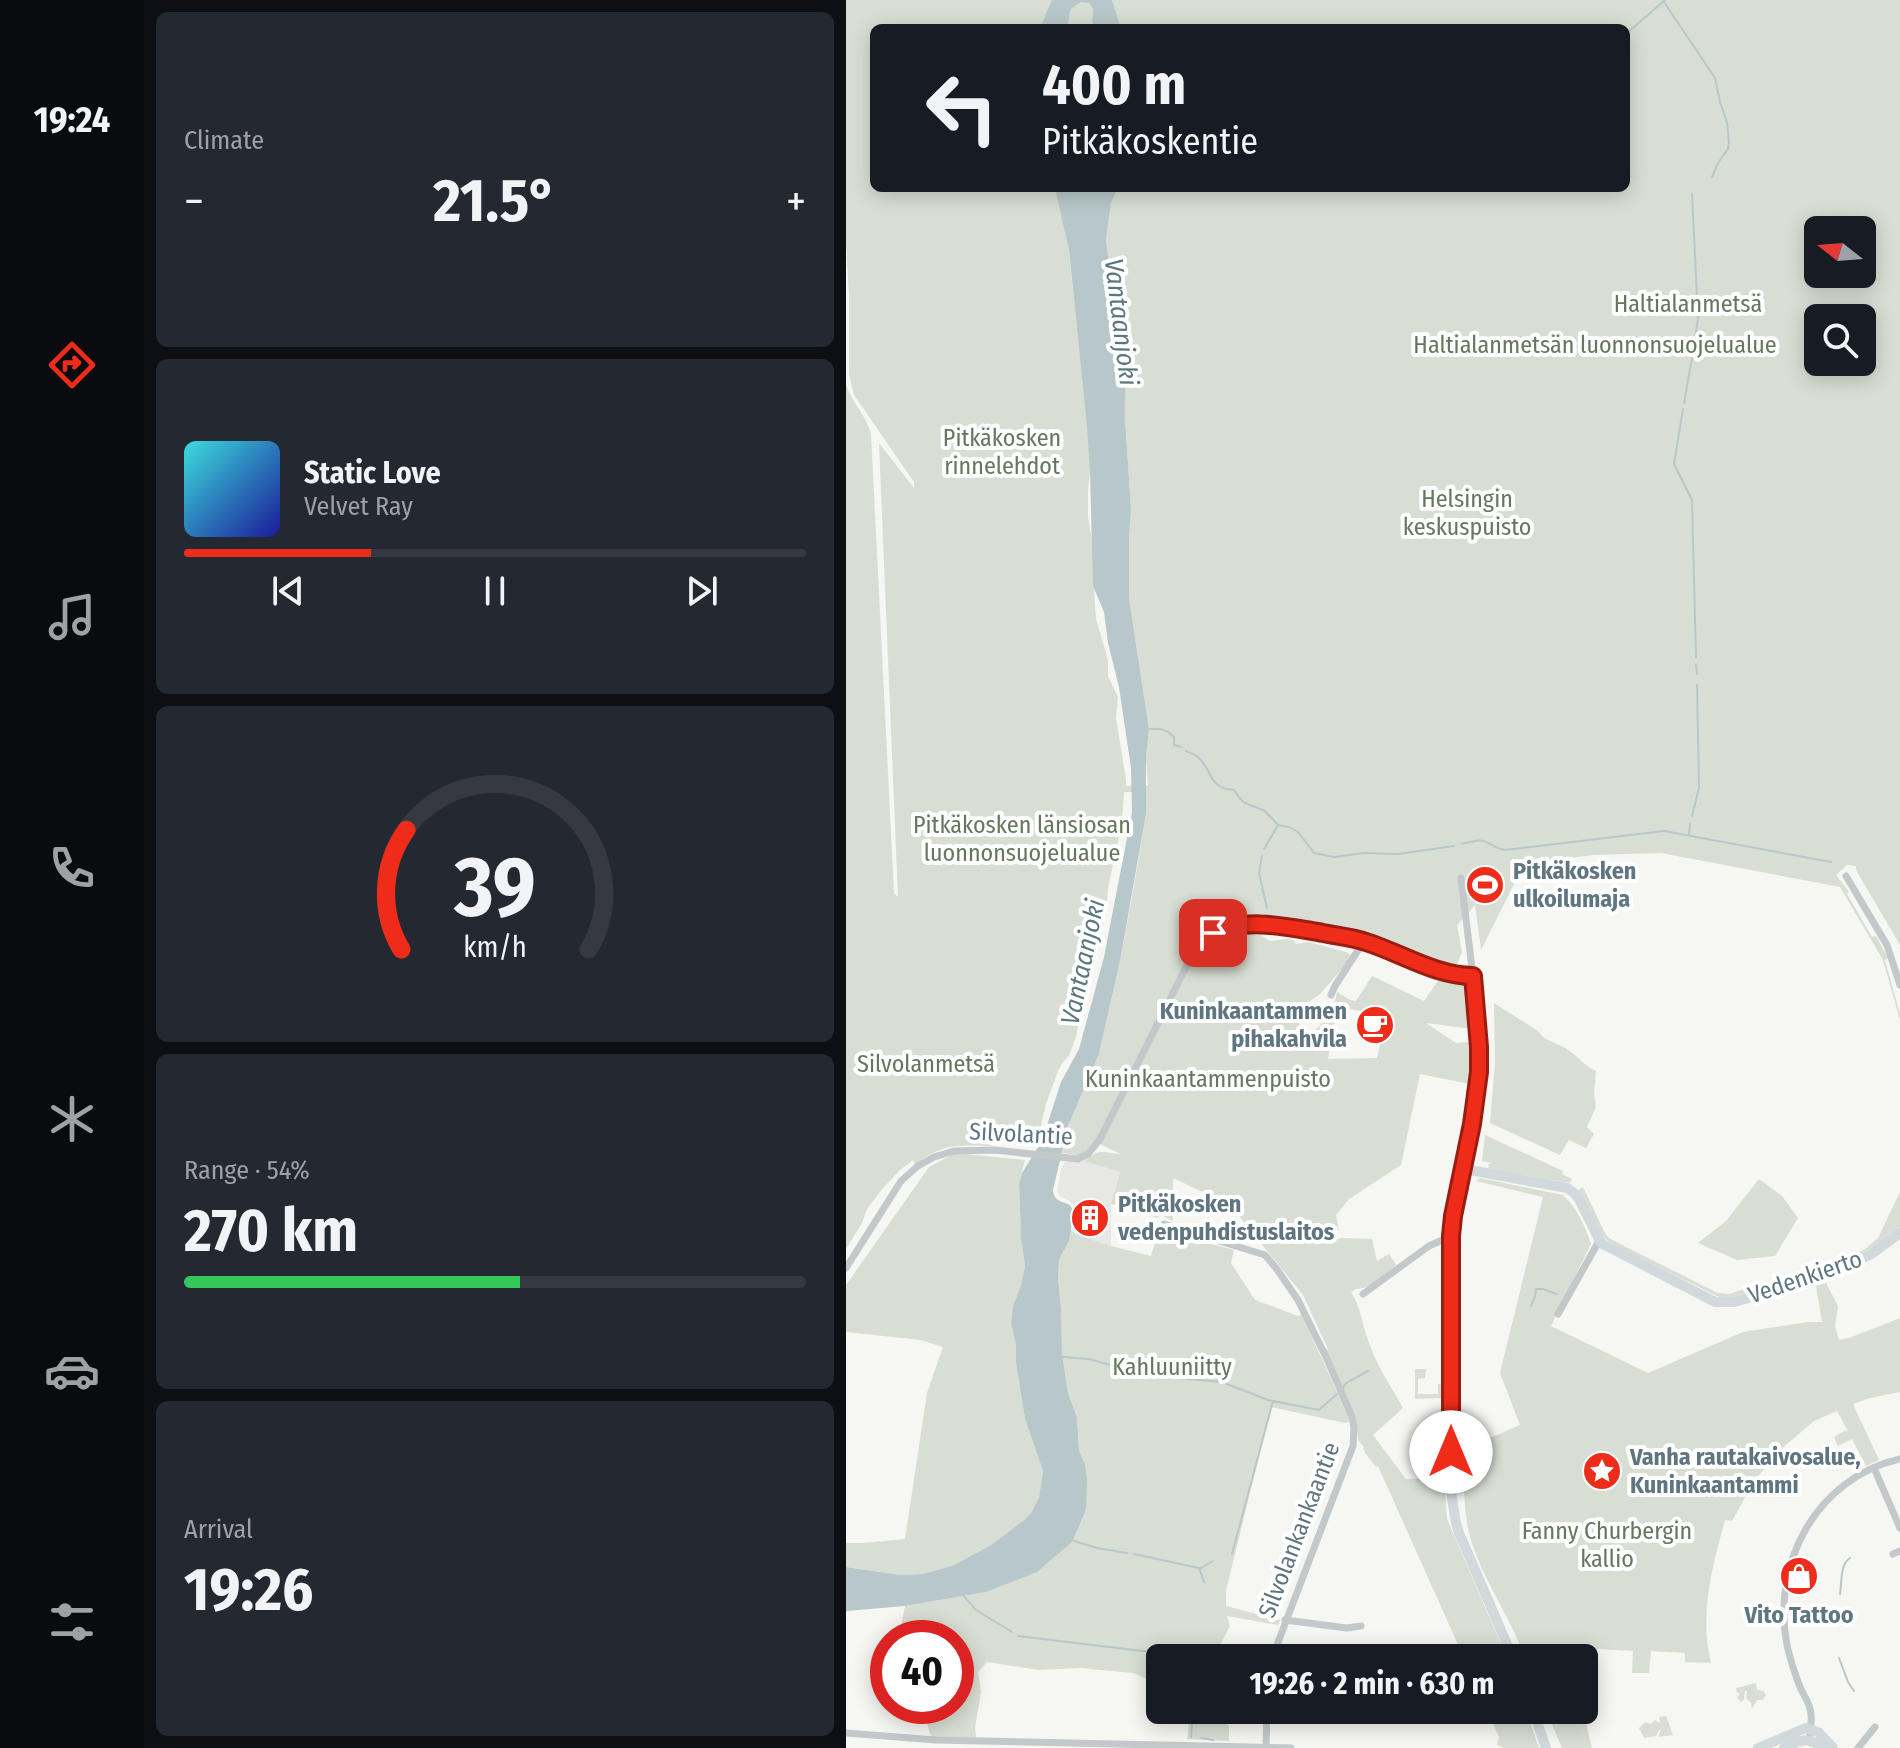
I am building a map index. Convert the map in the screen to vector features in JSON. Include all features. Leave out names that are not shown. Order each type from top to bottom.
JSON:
[{"type":"street","points":[[1846,876],[1887,945],[1900,985]]},
{"type":"street","points":[[1461,878],[1473,976],[1479,1072],[1451,1236],[1451,1467],[1459,1533],[1508,1644]]},
{"type":"street","name":"Silvolantie","points":[[846,1268],[901,1181],[934,1157],[954,1151],[994,1150],[1065,1158],[1082,1158],[1088,1154],[1100,1139],[1188,963],[1199,946],[1215,931],[1271,924],[1294,931],[1364,941]]},
{"type":"street","points":[[1331,995],[1364,941],[1445,972],[1473,976]]},
{"type":"street","points":[[1464,1169],[1560,1186],[1579,1199],[1599,1241],[1558,1314]]},
{"type":"street","name":"Silvolankankaantie","points":[[1164,1224],[1265,1255],[1298,1300],[1352,1417],[1355,1440],[1277,1644]]},
{"type":"street","name":"Vedenkierto","points":[[1599,1241],[1707,1299],[1724,1303],[1807,1281],[1870,1255],[1900,1233]]},
{"type":"street","points":[[1363,1296],[1429,1246],[1451,1236]]},
{"type":"street","points":[[1810,1734],[1811,1711],[1787,1642],[1785,1601],[1789,1566],[1803,1532],[1821,1507],[1852,1481],[1874,1468],[1900,1459]]},
{"type":"street","points":[[1874,1468],[1900,1528]]},
{"type":"street","points":[[1285,1620],[1347,1628],[1361,1626]]},
{"type":"street","points":[[1266,1747],[1267,1724]]},
{"type":"street","points":[[1538,1724],[1546,1748]]},
{"type":"street","points":[[1858,1748],[1875,1727]]},
{"type":"street","points":[[1758,1748],[1802,1729],[1822,1748]]},
{"type":"street","points":[[846,1733],[936,1744],[1291,1748]]},
{"type":"street","points":[[1784,1748],[1810,1734],[1819,1733],[1833,1748]]},
{"type":"shaded area","points":[[1052,0],[1112,0],[1120,24],[1093,24],[1093,9],[1089,3],[1081,2],[1071,9],[1068,24],[1042,24]]},
{"type":"shaded area","points":[[1056,192],[1116,192],[1111,203],[1106,239],[1126,361],[1125,418],[1131,509],[1129,598],[1149,729],[1146,814],[1120,961],[1099,1054],[1068,1126],[1053,1190],[1056,1199],[1070,1205],[1073,1210],[1069,1241],[1059,1260],[1058,1278],[1062,1353],[1068,1393],[1077,1417],[1079,1451],[1085,1464],[1086,1510],[1073,1541],[1037,1572],[986,1592],[905,1606],[846,1611],[846,1567],[901,1575],[923,1574],[954,1565],[991,1545],[1023,1521],[1039,1497],[1043,1471],[1025,1419],[1011,1323],[1025,1266],[1019,1184],[1022,1173],[1042,1141],[1061,1082],[1079,1049],[1104,957],[1132,812],[1131,768],[1119,687],[1104,612],[1093,586],[1087,428],[1069,250]]},
{"type":"shaded area","points":[[1084,1161],[1120,1172],[1111,1204],[1111,1246],[1076,1234],[1076,1208],[1057,1191],[1065,1162]]},
{"type":"green space","points":[[846,0],[1058,0],[1048,24],[870,24],[870,192],[1060,192],[1067,233],[1091,464],[1088,517],[1093,546],[1096,619],[1108,660],[1108,676],[1118,697],[1116,718],[1126,786],[1148,785],[1146,757],[1149,729],[1129,598],[1131,509],[1125,418],[1126,361],[1106,239],[1111,203],[1116,192],[1630,192],[1630,24],[1120,24],[1112,0],[1900,0],[1900,945],[1856,866],[1847,865],[1836,875],[1849,892],[1847,894],[1872,937],[1876,936],[1888,958],[1885,960],[1900,1020],[1883,960],[1840,887],[1661,853],[1593,855],[1524,864],[1481,950],[1475,905],[1457,925],[1462,952],[1455,970],[1362,936],[1285,922],[1263,914],[1243,916],[1227,923],[1228,934],[1253,930],[1270,941],[1287,939],[1296,944],[1309,942],[1351,955],[1319,995],[1291,1013],[1309,1036],[1327,1016],[1337,992],[1356,1001],[1372,976],[1424,1001],[1442,975],[1468,989],[1473,1029],[1426,1023],[1456,1043],[1471,1042],[1475,1055],[1475,1085],[1420,1074],[1401,1165],[1349,1199],[1336,1215],[1339,1230],[1320,1235],[1322,1244],[1341,1238],[1372,1239],[1377,1261],[1389,1254],[1396,1265],[1372,1284],[1351,1292],[1375,1358],[1403,1408],[1373,1435],[1406,1479],[1444,1478],[1447,1519],[1501,1644],[1458,1644],[1378,1466],[1358,1440],[1356,1419],[1303,1295],[1230,1205],[1173,1178],[1173,1221],[1159,1214],[1158,1218],[1111,1204],[1120,1172],[1084,1161],[1099,1152],[1121,1154],[1095,1142],[1081,1155],[1062,1153],[1068,1126],[1099,1054],[1134,886],[1146,814],[1146,792],[1124,792],[1122,823],[1098,951],[1087,979],[1076,1037],[1069,1056],[1058,1071],[1037,1143],[1029,1142],[1028,1146],[991,1142],[991,1146],[950,1147],[933,1153],[915,1165],[913,1160],[883,1188],[867,1209],[846,1249],[846,384],[871,434],[894,893],[898,897],[879,443],[914,488],[914,482],[854,395],[849,374]],"holes":[[[1338,1006],[1386,1017],[1377,1058],[1328,1059]]]},
{"type":"green space","points":[[1081,2],[1089,3],[1093,9],[1093,24],[1068,24],[1071,9]]},
{"type":"green space","points":[[1494,1003],[1596,1071],[1596,1107],[1587,1127],[1594,1134],[1586,1148],[1569,1140],[1560,1155],[1490,1123],[1495,1062]]},
{"type":"green space","points":[[1485,1135],[1563,1171],[1562,1174],[1572,1179],[1570,1183],[1488,1169],[1492,1163],[1482,1161]]},
{"type":"green space","points":[[955,1153],[1025,1160],[1019,1184],[1025,1266],[1011,1323],[1025,1419],[1043,1471],[1039,1497],[1023,1521],[991,1545],[954,1565],[923,1574],[901,1575],[846,1567],[846,1543],[905,1539],[927,1393],[943,1347],[921,1340],[846,1332],[846,1285],[929,1167]]},
{"type":"green space","name":"Fanny Churbergin kallio","points":[[1480,1178],[1563,1195],[1568,1200],[1591,1244],[1551,1326],[1648,1373],[1743,1332],[1822,1322],[1816,1286],[1825,1281],[1838,1306],[1835,1326],[1839,1340],[1900,1318],[1900,1392],[1853,1404],[1879,1460],[1866,1466],[1852,1439],[1838,1446],[1834,1437],[1846,1430],[1849,1433],[1837,1411],[1814,1421],[1781,1449],[1790,1459],[1778,1455],[1788,1461],[1784,1464],[1776,1455],[1755,1480],[1732,1521],[1725,1520],[1707,1609],[1711,1663],[1685,1662],[1685,1653],[1651,1651],[1649,1673],[1632,1673],[1633,1651],[1598,1649],[1598,1644],[1519,1644],[1487,1579],[1468,1527],[1464,1449],[1520,1425],[1500,1373],[1543,1197],[1476,1181]]},
{"type":"green space","points":[[1759,1179],[1782,1196],[1798,1218],[1775,1256],[1737,1260],[1698,1243],[1726,1221]]},
{"type":"green space","points":[[1583,1187],[1609,1238],[1718,1293],[1729,1294],[1763,1282],[1765,1287],[1734,1297],[1719,1297],[1616,1246],[1603,1237],[1578,1190]]},
{"type":"green space","points":[[1900,1192],[1900,1227],[1887,1238],[1842,1262],[1776,1284],[1774,1279],[1864,1250],[1878,1238]]},
{"type":"green space","name":"Kahluuniitty","points":[[1071,1230],[1111,1246],[1151,1256],[1159,1230],[1234,1250],[1231,1263],[1255,1300],[1302,1315],[1350,1421],[1345,1423],[1271,1407],[1226,1591],[1226,1606],[1280,1620],[1278,1625],[1227,1616],[1230,1626],[1220,1644],[1146,1644],[1146,1678],[1133,1673],[1080,1668],[1038,1670],[987,1662],[978,1672],[981,1692],[976,1737],[931,1737],[927,1724],[974,1724],[974,1620],[902,1620],[905,1606],[986,1592],[1073,1541],[1086,1510],[1085,1464],[1079,1451],[1077,1417],[1068,1393],[1062,1353],[1059,1260]]},
{"type":"green space","points":[[1415,1369],[1426,1369],[1425,1378],[1418,1379],[1418,1394],[1438,1394],[1438,1384],[1443,1384],[1443,1398],[1415,1399]]},
{"type":"green space","points":[[1756,1683],[1757,1690],[1764,1691],[1766,1696],[1757,1700],[1752,1709],[1746,1698],[1747,1691],[1741,1702],[1737,1698],[1740,1693],[1736,1688]]},
{"type":"green space","points":[[1666,1716],[1673,1735],[1658,1737],[1661,1729],[1656,1736],[1644,1738],[1639,1728],[1645,1722],[1651,1724],[1655,1720],[1660,1723],[1659,1717]]},
{"type":"green space","points":[[1189,1724],[1229,1726],[1229,1741],[1187,1739]]},
{"type":"green space","points":[[1493,1724],[1531,1724],[1539,1748],[1504,1748],[1497,1745],[1499,1737]]},
{"type":"green space","points":[[1552,1724],[1586,1724],[1592,1748],[1562,1748]]},
{"type":"waterway","points":[[1630,31],[1665,0]]},
{"type":"waterway","points":[[1664,2],[1715,78],[1729,142],[1712,177]]},
{"type":"waterway","points":[[1692,194],[1698,318],[1695,339]]},
{"type":"waterway","points":[[1684,403],[1694,347]]},
{"type":"waterway","points":[[1683,409],[1674,464],[1692,500],[1696,657]]},
{"type":"waterway","points":[[1696,665],[1697,674]]},
{"type":"waterway","points":[[1692,816],[1699,788],[1697,685]]},
{"type":"waterway","points":[[1150,729],[1169,733],[1174,737],[1174,745],[1181,747]]},
{"type":"waterway","points":[[1186,751],[1203,762],[1215,783],[1234,790],[1243,802],[1265,811],[1278,825],[1298,832],[1314,853],[1334,857],[1364,853],[1398,854],[1454,846]]},
{"type":"waterway","points":[[1689,835],[1690,824]]},
{"type":"waterway","points":[[1264,849],[1278,825]]},
{"type":"waterway","points":[[1462,844],[1483,841],[1505,850],[1664,831],[1831,862]]},
{"type":"waterway","points":[[1262,856],[1259,873],[1267,908]]},
{"type":"waterway","points":[[1531,1306],[1536,1289],[1557,1294]]},
{"type":"waterway","points":[[1062,1357],[1089,1359],[1139,1373]]},
{"type":"waterway","points":[[1343,1388],[1346,1383],[1368,1371]]},
{"type":"waterway","points":[[1147,1375],[1222,1382],[1268,1400],[1319,1410],[1337,1394]]},
{"type":"waterway","points":[[1232,1554],[1273,1401]]},
{"type":"waterway","points":[[1074,1541],[1127,1553]]},
{"type":"waterway","points":[[1134,1554],[1199,1568],[1204,1582]]},
{"type":"waterway","points":[[1840,1594],[1843,1569],[1850,1558]]},
{"type":"waterway","points":[[1201,1568],[1213,1561]]},
{"type":"waterway","points":[[962,1594],[976,1610],[1012,1632]]},
{"type":"waterway","points":[[1018,1636],[1146,1651]]},
{"type":"waterway","points":[[1839,1658],[1854,1691]]},
{"type":"waterway","points":[[1191,1737],[1192,1724]]},
{"type":"waterway","points":[[1201,1738],[1213,1740]]},
{"type":"place","name":"Pitkäkosken ulkoilumaja","points":[[1485,885]]},
{"type":"place","name":"Kuninkaantammen pihakahvila","points":[[1375,1025]]},
{"type":"place","name":"Pitkäkosken vedenpuhdistuslaitos","points":[[1090,1218]]},
{"type":"place","name":"Vanha rautakaivosalue, Kuninkaantammi","points":[[1602,1471]]},
{"type":"place","name":"Vito Tattoo","points":[[1799,1576]]},
{"type":"route","points":[[1213,933],[1262,923],[1281,925],[1364,941],[1445,972],[1473,976],[1479,1072],[1451,1236],[1451,1452]]},
{"type":"park label","name":"Haltialanmetsä","points":[[1688,304]]},
{"type":"park label","name":"Haltialanmetsän luonnonsuojelualue","points":[[1595,345]]},
{"type":"park label","name":"Pitkäkosken rinnelehdot","points":[[1002,452]]},
{"type":"park label","name":"Helsingin keskuspuisto","points":[[1467,513]]},
{"type":"park label","name":"Pitkäkosken länsiosan luonnonsuojelualue","points":[[1022,839]]},
{"type":"park label","name":"Silvolanmetsä","points":[[926,1064]]},
{"type":"park label","name":"Kuninkaantammenpuisto","points":[[1208,1079]]},
{"type":"water label","name":"Vantaanjoki","points":[[1121,322]]},
{"type":"water label","name":"Vantaanjoki","points":[[1083,962]]}]
